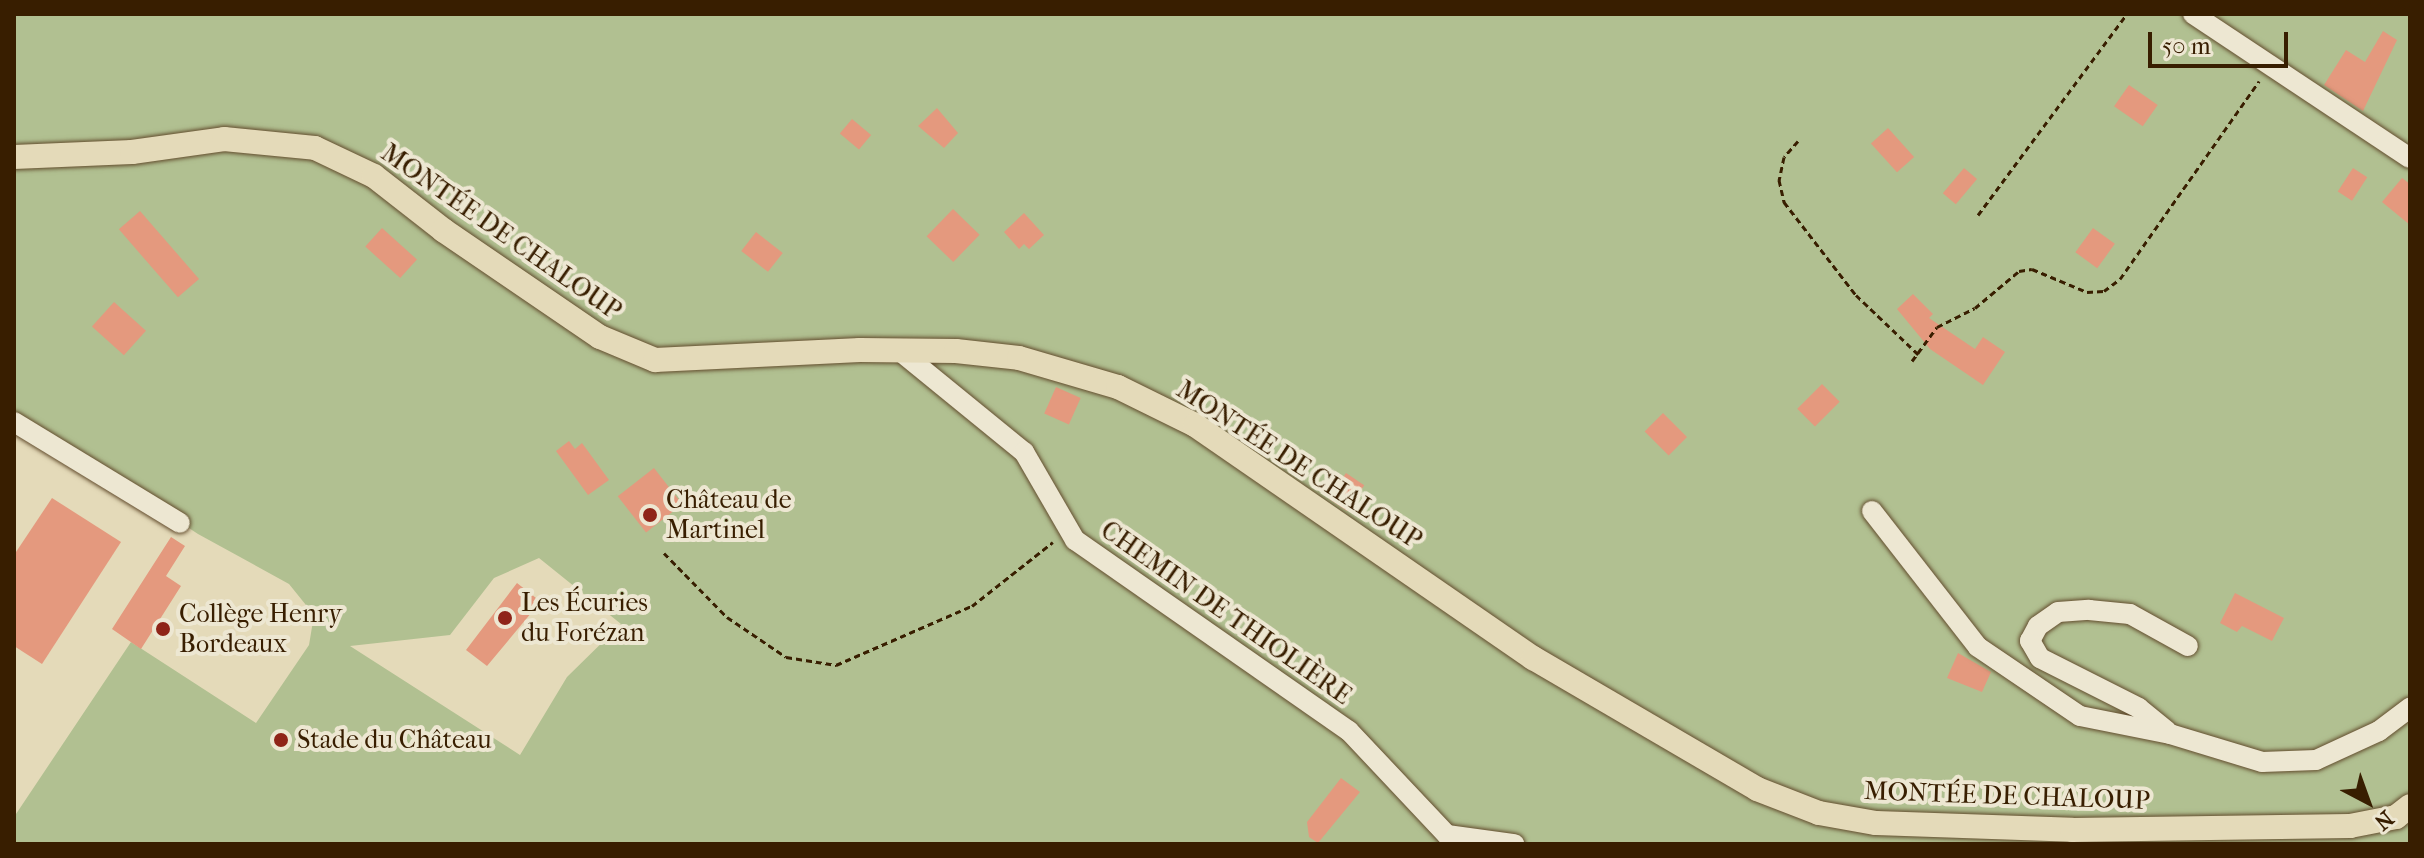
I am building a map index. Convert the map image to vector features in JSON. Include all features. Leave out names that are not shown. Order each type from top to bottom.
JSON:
[{"type":"main road","name":"MONTÉE DE CHALOUP","points":[[14,157],[132,152],[224,139],[315,148],[374,176],[600,337],[643,356],[685,362],[900,351],[1019,358],[1118,387],[1156,404],[1252,462],[1533,658],[1757,789],[1819,813],[1876,823],[2072,830],[2350,826],[2396,817],[2410,806]]},
{"type":"street","points":[[2193,14],[2410,158]]},
{"type":"street","name":"CHEMIN DE THIOLIÈRE","points":[[900,351],[1024,452],[1075,540],[1349,731],[1447,835],[1514,844]]},
{"type":"street","points":[[14,422],[180,523]]},
{"type":"street","points":[[1872,511],[1978,647],[2080,716],[2170,734],[2262,762],[2316,760],[2379,731],[2410,708]]},
{"type":"street","points":[[2170,734],[2139,708],[2040,658],[2030,641],[2038,626],[2058,612],[2089,610],[2130,614],[2188,646]]},
{"type":"path","points":[[1978,215],[2127,14]]},
{"type":"path","points":[[1912,361],[1937,327],[1975,308],[2019,271],[2032,269],[2087,292],[2104,291],[2120,279],[2270,64]]},
{"type":"path","points":[[1798,141],[1784,157],[1779,180],[1784,202],[1856,295],[1918,354]]},
{"type":"path","points":[[664,553],[727,617],[786,657],[836,665],[972,606],[1022,562],[1070,531]]},
{"type":"green space","points":[[14,14],[2410,14],[2410,844],[14,844],[14,817],[131,642],[256,723],[309,645],[314,615],[289,584],[198,534],[14,413]],"holes":[[[539,558],[621,624],[567,677],[520,755],[350,646],[450,635],[494,578]]]},
{"type":"building","points":[[2383,31],[2397,40],[2363,111],[2324,85],[2346,50],[2365,62]]},
{"type":"building","points":[[2129,85],[2158,105],[2143,126],[2114,106]]},
{"type":"building","points":[[937,108],[958,133],[944,148],[918,126]]},
{"type":"building","points":[[852,119],[871,135],[859,150],[840,134]]},
{"type":"building","points":[[1888,128],[1914,157],[1897,172],[1871,143]]},
{"type":"building","points":[[1964,168],[1977,179],[1956,204],[1943,193]]},
{"type":"building","points":[[2353,168],[2367,177],[2352,201],[2338,191]]},
{"type":"building","points":[[2402,178],[2410,184],[2410,225],[2382,202]]},
{"type":"building","points":[[953,209],[980,235],[953,262],[927,236]]},
{"type":"building","points":[[140,211],[199,279],[178,297],[119,229]]},
{"type":"building","points":[[1024,213],[1044,235],[1029,249],[1024,244],[1019,249],[1004,232]]},
{"type":"building","points":[[382,228],[417,259],[400,278],[365,247]]},
{"type":"building","points":[[2093,228],[2115,244],[2097,268],[2075,252]]},
{"type":"building","points":[[756,232],[783,253],[768,272],[741,251]]},
{"type":"building","points":[[1913,294],[1933,314],[1929,318],[1975,349],[1983,337],[2005,352],[1983,385],[1930,349],[1897,309]]},
{"type":"building","points":[[114,302],[146,331],[124,355],[92,327]]},
{"type":"building","points":[[1822,384],[1840,402],[1815,426],[1797,409]]},
{"type":"building","points":[[1056,387],[1081,398],[1069,424],[1044,413]]},
{"type":"building","points":[[1663,413],[1687,437],[1669,455],[1645,431]]},
{"type":"building","points":[[569,441],[575,449],[582,443],[609,480],[588,495],[556,451]]},
{"type":"building","name":"Château de Martinel","points":[[654,468],[682,504],[646,533],[618,496]]},
{"type":"building","points":[[1346,473],[1364,485],[1347,511],[1329,499]]},
{"type":"building","points":[[52,498],[121,542],[42,664],[14,646],[14,555]]},
{"type":"building","points":[[171,537],[185,546],[166,576],[181,586],[141,649],[112,629]]},
{"type":"building","name":"Les Écuries du Forézan","points":[[517,583],[536,598],[533,602],[537,606],[487,666],[466,650]]},
{"type":"building","points":[[2235,593],[2284,618],[2272,641],[2242,626],[2237,632],[2220,623]]},
{"type":"building","points":[[1958,653],[1991,672],[1982,692],[1947,678]]},
{"type":"building","points":[[1341,778],[1360,792],[1318,843],[1309,837],[1307,822]]},
{"type":"place","name":"Château de Martinel","points":[[650,515]]},
{"type":"place","name":"Les Écuries du Forézan","points":[[505,618]]},
{"type":"place","name":"Collège Henry Bordeaux","points":[[163,629]]},
{"type":"place","name":"Stade du Château","points":[[281,740]]}]
